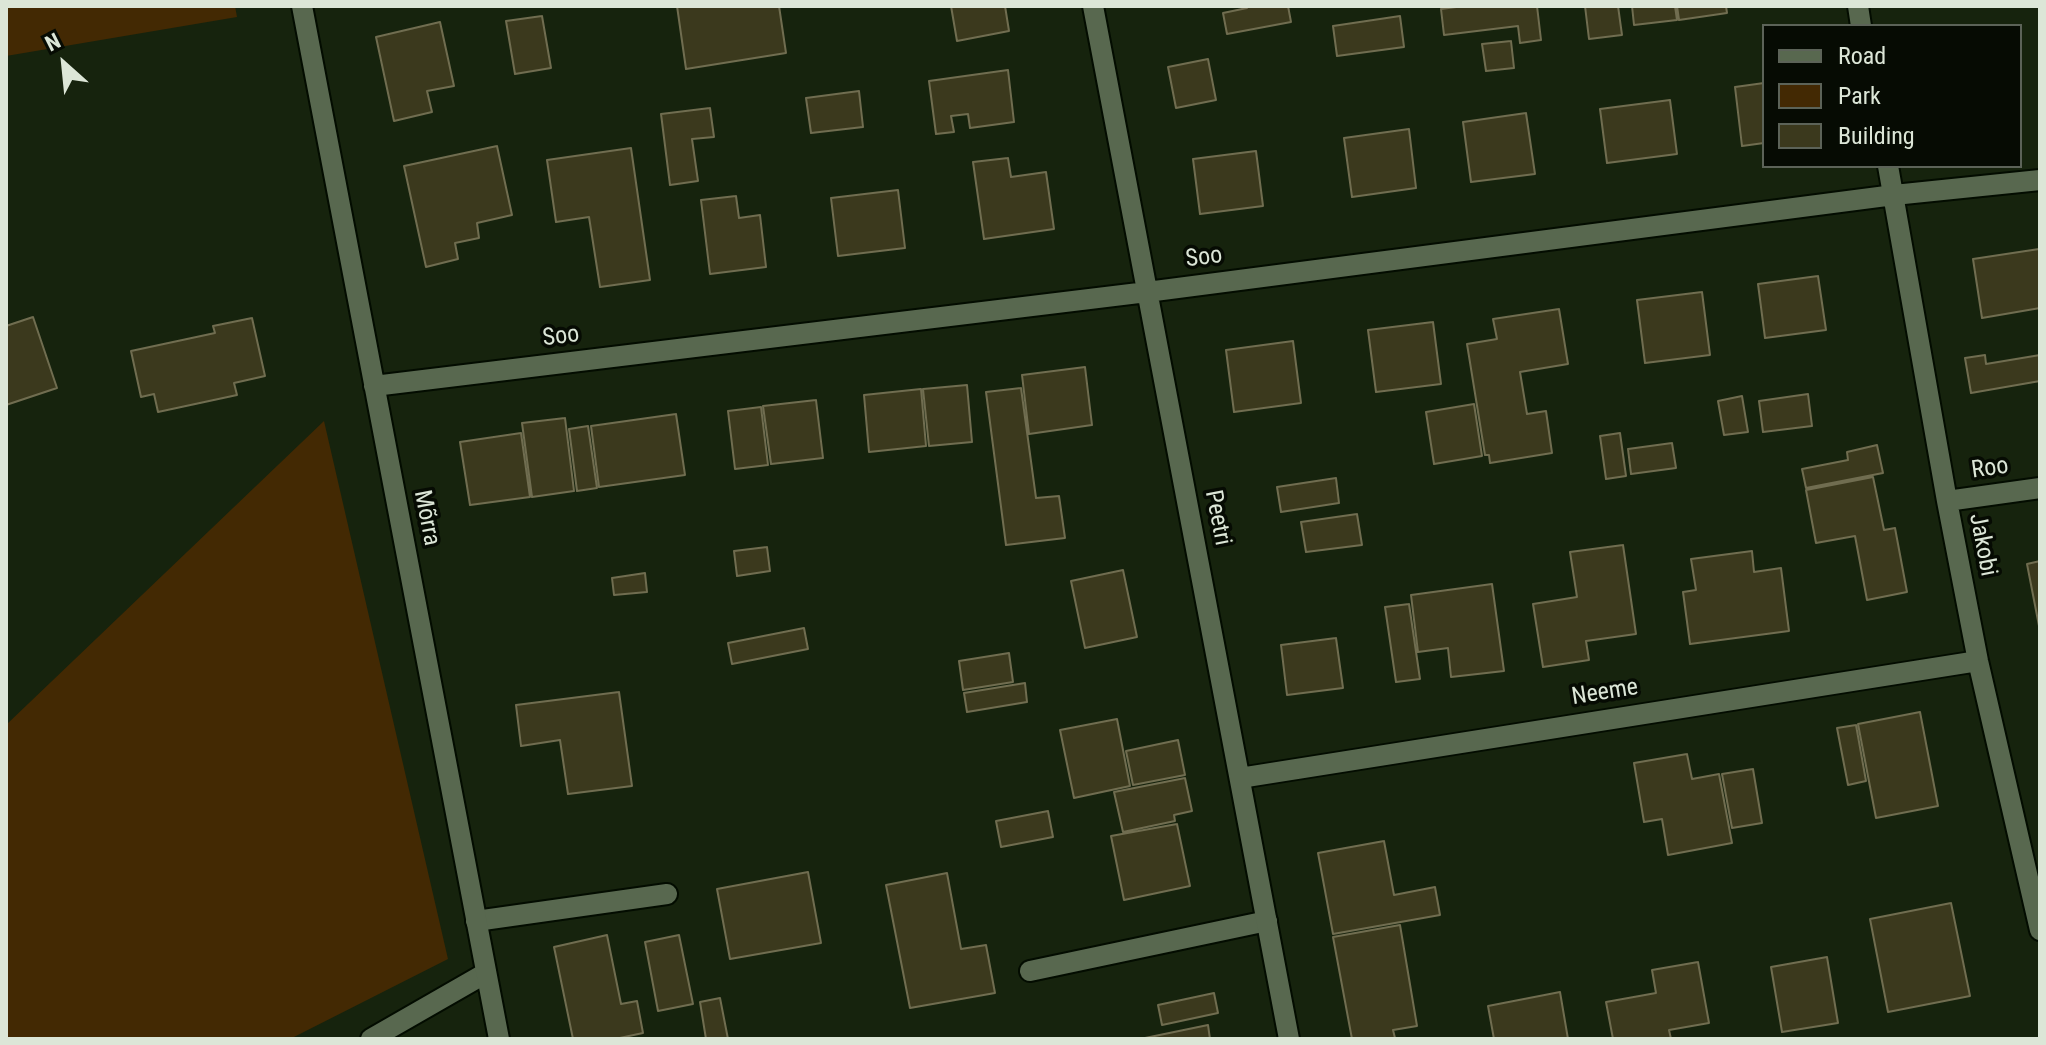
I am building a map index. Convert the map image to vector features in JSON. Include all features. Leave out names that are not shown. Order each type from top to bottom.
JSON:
[{"type":"street","name":"Mõrra","points":[[302,6],[499,1039]]},
{"type":"street","name":"Peetri","points":[[1093,6],[1289,1039]]},
{"type":"street","name":"Jakobi","points":[[1888,168],[1978,661],[2040,930]]},
{"type":"street","name":"Soo","points":[[374,386],[1147,292],[1894,195],[2040,180]]},
{"type":"street","name":"Roo","points":[[1947,501],[2040,488]]},
{"type":"street","name":"Neeme","points":[[1240,778],[1978,661]]},
{"type":"street","points":[[476,921],[667,894]]},
{"type":"street","points":[[1030,971],[1267,921]]},
{"type":"street","points":[[371,1039],[486,973]]},
{"type":"green space","points":[[6,6],[235,6],[237,17],[6,56]]},
{"type":"green space","points":[[324,421],[448,959],[290,1039],[6,1039],[6,725]]},
{"type":"building","points":[[677,6],[779,6],[786,53],[686,69]]},
{"type":"building","points":[[951,6],[1005,6],[1009,31],[957,41]]},
{"type":"building","points":[[1246,6],[1288,6],[1291,22],[1227,34],[1223,13]]},
{"type":"building","points":[[1537,6],[1541,40],[1520,43],[1518,26],[1444,35],[1441,9]]},
{"type":"building","points":[[1585,6],[1618,6],[1622,35],[1589,39]]},
{"type":"building","points":[[1632,6],[1675,6],[1677,20],[1634,25]]},
{"type":"building","points":[[1677,6],[1726,6],[1727,13],[1679,20]]},
{"type":"building","points":[[542,16],[551,68],[515,74],[506,21]]},
{"type":"building","points":[[1400,16],[1404,47],[1337,56],[1333,26]]},
{"type":"building","points":[[440,22],[454,86],[427,91],[432,112],[394,121],[376,37]]},
{"type":"building","points":[[1511,41],[1514,68],[1486,71],[1482,44]]},
{"type":"building","points":[[1208,59],[1216,100],[1176,108],[1168,67]]},
{"type":"building","points":[[1008,70],[1014,122],[970,128],[968,114],[951,116],[954,132],[936,134],[929,81]]},
{"type":"building","points":[[1762,83],[1762,143],[1742,146],[1735,87]]},
{"type":"building","points":[[859,91],[863,127],[811,133],[806,98]]},
{"type":"building","points":[[1670,100],[1677,154],[1607,163],[1600,109]]},
{"type":"building","points":[[710,108],[714,137],[692,139],[698,181],[670,185],[661,114]]},
{"type":"building","points":[[1526,113],[1535,174],[1471,182],[1463,122]]},
{"type":"building","points":[[1409,129],[1416,188],[1352,197],[1344,138]]},
{"type":"building","points":[[497,146],[512,215],[477,223],[479,238],[455,243],[458,259],[426,267],[404,166]]},
{"type":"building","points":[[631,148],[650,280],[600,287],[589,217],[556,222],[547,160]]},
{"type":"building","points":[[1256,151],[1263,206],[1200,214],[1193,159]]},
{"type":"building","points":[[1008,158],[1011,177],[1046,172],[1054,229],[984,239],[973,162]]},
{"type":"building","points":[[898,190],[905,248],[838,256],[831,198]]},
{"type":"building","points":[[736,196],[739,218],[760,215],[766,267],[710,274],[701,200]]},
{"type":"building","points":[[2039,249],[2040,308],[1982,318],[1973,259]]},
{"type":"building","points":[[1818,276],[1826,330],[1765,338],[1758,284]]},
{"type":"building","points":[[1702,292],[1710,355],[1645,363],[1637,300]]},
{"type":"building","points":[[1559,309],[1568,364],[1520,372],[1527,414],[1546,411],[1552,453],[1490,463],[1489,455],[1485,455],[1467,344],[1497,339],[1493,319]]},
{"type":"building","points":[[33,317],[57,388],[6,405],[6,326]]},
{"type":"building","points":[[252,318],[265,376],[234,383],[237,395],[158,412],[154,394],[141,397],[131,351],[215,333],[213,326]]},
{"type":"building","points":[[1433,322],[1441,384],[1376,392],[1368,330]]},
{"type":"building","points":[[1293,341],[1301,403],[1234,412],[1226,350]]},
{"type":"building","points":[[1985,355],[1986,364],[2040,355],[2040,381],[1971,393],[1965,358]]},
{"type":"building","points":[[1085,367],[1092,425],[1029,434],[1022,375]]},
{"type":"building","points":[[967,385],[972,442],[929,446],[923,389]]},
{"type":"building","points":[[1021,388],[1036,498],[1059,496],[1065,538],[1006,545],[986,392]]},
{"type":"building","points":[[921,389],[926,446],[869,452],[864,395]]},
{"type":"building","points":[[1808,394],[1812,426],[1763,432],[1759,401]]},
{"type":"building","points":[[1742,396],[1748,432],[1724,435],[1718,401]]},
{"type":"building","points":[[816,400],[823,458],[771,464],[763,406]]},
{"type":"building","points":[[1474,404],[1482,456],[1434,464],[1426,412]]},
{"type":"building","points":[[761,407],[768,465],[735,469],[728,411]]},
{"type":"building","points":[[676,414],[685,475],[599,487],[591,426]]},
{"type":"building","points":[[565,418],[574,491],[532,497],[522,423]]},
{"type":"building","points":[[588,426],[597,488],[577,491],[569,429]]},
{"type":"building","points":[[521,433],[530,497],[470,505],[460,442]]},
{"type":"building","points":[[1620,433],[1626,476],[1606,479],[1600,436]]},
{"type":"building","points":[[1672,443],[1676,468],[1631,474],[1628,449]]},
{"type":"building","points":[[1877,445],[1883,473],[1806,488],[1802,469],[1848,460],[1847,452]]},
{"type":"building","points":[[1873,477],[1884,530],[1895,528],[1907,592],[1867,600],[1855,536],[1816,543],[1806,490]]},
{"type":"building","points":[[1336,478],[1339,503],[1281,512],[1277,487]]},
{"type":"building","points":[[1357,514],[1362,545],[1306,552],[1301,522]]},
{"type":"building","points":[[1623,545],[1636,634],[1586,641],[1589,660],[1543,667],[1533,604],[1577,597],[1570,552]]},
{"type":"building","points":[[767,547],[770,571],[737,576],[734,551]]},
{"type":"building","points":[[1752,551],[1754,572],[1781,568],[1789,631],[1690,644],[1683,592],[1696,590],[1691,559]]},
{"type":"building","points":[[2040,561],[2040,631],[2027,564]]},
{"type":"building","points":[[1123,570],[1137,637],[1085,648],[1071,581]]},
{"type":"building","points":[[645,573],[647,592],[614,595],[612,578]]},
{"type":"building","points":[[1492,584],[1504,671],[1451,677],[1448,648],[1418,652],[1411,595]]},
{"type":"building","points":[[1409,604],[1420,679],[1396,682],[1385,607]]},
{"type":"building","points":[[804,628],[808,649],[732,664],[728,643]]},
{"type":"building","points":[[1336,638],[1343,688],[1287,695],[1281,645]]},
{"type":"building","points":[[1009,653],[1013,682],[963,690],[959,661]]},
{"type":"building","points":[[1025,683],[1027,702],[967,712],[964,693]]},
{"type":"building","points":[[619,692],[632,786],[568,794],[560,740],[521,746],[516,705]]},
{"type":"building","points":[[1920,712],[1938,806],[1876,818],[1858,724]]},
{"type":"building","points":[[1117,719],[1130,786],[1074,798],[1060,730]]},
{"type":"building","points":[[1856,725],[1866,781],[1848,785],[1837,728]]},
{"type":"building","points":[[1178,740],[1185,775],[1133,785],[1126,751]]},
{"type":"building","points":[[1687,754],[1692,779],[1719,774],[1732,843],[1668,855],[1662,819],[1644,822],[1634,763]]},
{"type":"building","points":[[1753,769],[1762,823],[1732,828],[1722,774]]},
{"type":"building","points":[[1185,778],[1192,811],[1174,815],[1175,821],[1123,832],[1114,792]]},
{"type":"building","points":[[1048,811],[1053,837],[1001,847],[996,821]]},
{"type":"building","points":[[1177,824],[1190,886],[1124,900],[1111,836]]},
{"type":"building","points":[[1384,841],[1394,895],[1435,887],[1440,915],[1333,934],[1318,853]]},
{"type":"building","points":[[808,872],[821,943],[730,959],[717,889]]},
{"type":"building","points":[[947,873],[961,949],[986,945],[995,993],[910,1008],[886,885]]},
{"type":"building","points":[[1951,903],[1970,996],[1888,1012],[1870,919]]},
{"type":"building","points":[[1400,925],[1417,1026],[1393,1030],[1395,1038],[1352,1039],[1333,937]]},
{"type":"building","points":[[607,935],[621,1004],[637,1001],[643,1033],[615,1039],[573,1039],[554,947]]},
{"type":"building","points":[[679,935],[693,1004],[658,1011],[645,942]]},
{"type":"building","points":[[1827,957],[1838,1023],[1782,1032],[1771,967]]},
{"type":"building","points":[[1698,962],[1709,1023],[1669,1030],[1671,1039],[1613,1039],[1606,1002],[1656,993],[1652,970]]},
{"type":"building","points":[[1560,992],[1568,1039],[1494,1039],[1488,1006]]},
{"type":"building","points":[[1214,993],[1218,1013],[1162,1025],[1158,1005]]},
{"type":"building","points":[[720,998],[728,1039],[706,1039],[700,1002]]},
{"type":"building","points":[[1208,1025],[1210,1039],[1145,1038]]}]
